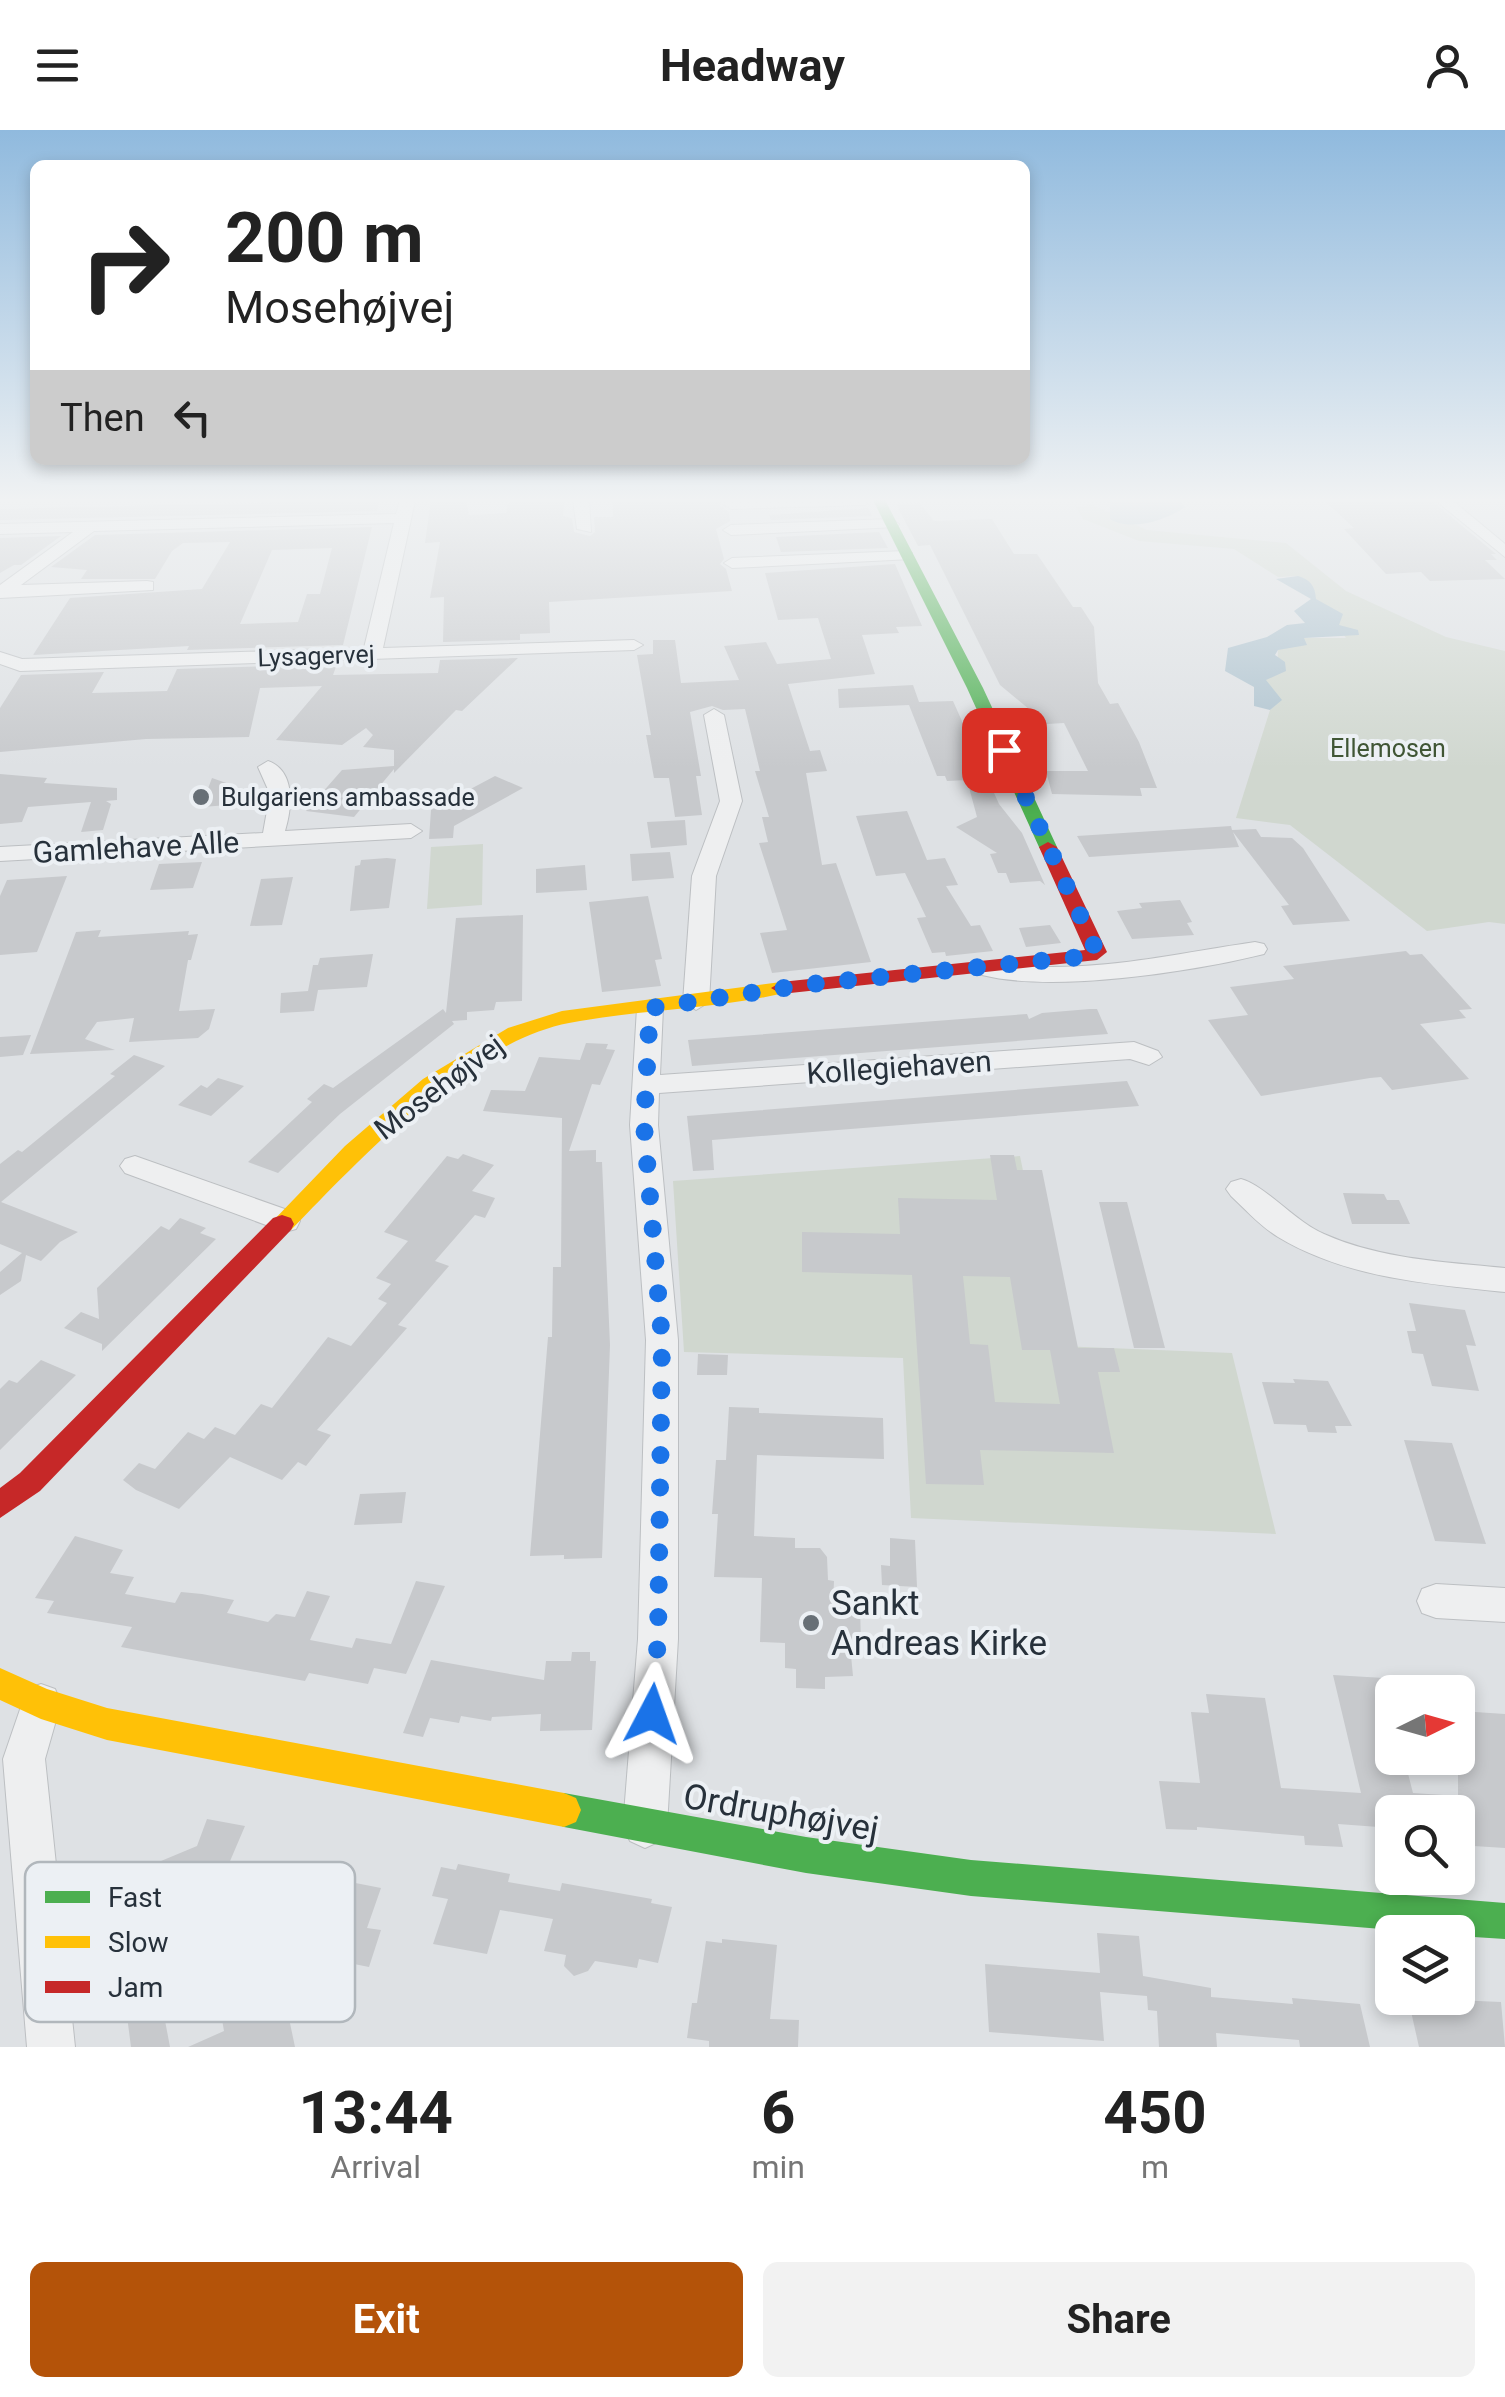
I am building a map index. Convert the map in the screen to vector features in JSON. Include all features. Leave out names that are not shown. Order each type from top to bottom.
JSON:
[{"type":"street","points":[[0,592],[62,589]]},
{"type":"street","points":[[372,654],[387,589]]},
{"type":"street","name":"Mosehøjvej","points":[[0,1504],[30,1482],[383,1125],[488,1044],[523,1027],[562,1018],[811,984],[1090,956],[1097,952],[1098,946],[975,688],[923,589]]},
{"type":"street","name":"Lysagervej","points":[[0,658],[20,665],[634,645]]},
{"type":"street","points":[[696,1002],[704,876],[731,801],[714,715]]},
{"type":"street","name":"Gamlehave Alle","points":[[268,766],[282,788],[283,802],[272,839]]},
{"type":"street","name":"Gamlehave Alle","points":[[0,854],[412,830]]},
{"type":"street","name":"Mosehøjvej","points":[[980,967],[1039,974],[1256,949]]},
{"type":"street","points":[[645,1826],[658,1639],[662,1340],[644,1125],[650,1008]]},
{"type":"street","name":"Kollegiehaven","points":[[647,1085],[1134,1050],[1150,1057]]},
{"type":"street","points":[[135,1166],[285,1222]]},
{"type":"street","points":[[1240,1190],[1285,1227],[1327,1249],[1396,1269],[1505,1280]]},
{"type":"street","points":[[1436,1601],[1505,1605]]},
{"type":"street","name":"Ordruphøjvej","points":[[0,1683],[41,1703],[107,1724],[806,1855],[971,1878],[1505,1921]]},
{"type":"street","points":[[33,1862],[24,1759],[41,1703]]},
{"type":"street","points":[[48,2022],[50,2047]]},
{"type":"green space","name":"Ellemosen","points":[[1308,589],[1344,589],[1446,637],[1505,651],[1505,924],[1489,922],[1427,931],[1290,825],[1236,818],[1270,710],[1281,700],[1265,680],[1277,673],[1278,650],[1303,638],[1346,638]]},
{"type":"green space","points":[[483,844],[482,905],[427,909],[431,847]]},
{"type":"green space","points":[[1020,1156],[1059,1346],[1232,1353],[1276,1534],[911,1518],[903,1358],[684,1352],[673,1181]]},
{"type":"water","points":[[1294,589],[1314,589],[1316,599],[1343,614],[1339,625],[1358,630],[1359,635],[1304,638],[1307,645],[1278,650],[1275,655],[1285,662],[1286,671],[1266,680],[1282,700],[1270,710],[1254,706],[1254,687],[1225,671],[1228,648],[1267,637],[1287,625],[1305,623],[1294,611],[1311,599]]},
{"type":"building","points":[[255,589],[240,624],[298,622],[307,594],[320,594],[321,589],[357,589],[343,645],[187,650],[189,646],[33,655],[70,598]]},
{"type":"building","points":[[432,589],[732,591],[549,602],[550,633],[520,634],[520,640],[443,642],[444,597],[430,598]]},
{"type":"building","points":[[770,589],[906,589],[922,626],[896,627],[899,633],[862,635],[875,674],[788,684],[810,751],[820,750],[827,771],[806,773],[822,865],[836,863],[871,962],[772,973],[760,933],[787,930],[759,843],[768,842],[762,817],[769,817],[755,771],[760,771],[745,709],[712,706],[690,712],[701,776],[696,776],[702,815],[675,817],[669,778],[654,778],[637,655],[653,654],[653,640],[675,640],[681,683],[739,680],[724,646],[766,642],[777,664],[831,659],[818,618],[778,620]]},
{"type":"building","points":[[952,589],[1061,589],[1073,607],[1081,607],[1094,627],[1098,683],[1110,704],[1118,703],[1157,788],[1140,788],[1142,796],[1052,794],[1046,771],[1088,771],[1064,723],[1047,724],[1000,685]]},
{"type":"building","points":[[518,658],[462,711],[456,710],[394,773],[394,769],[354,817],[306,811],[342,770],[394,766],[394,750],[363,747],[373,735],[366,728],[342,745],[276,740],[322,686],[260,688],[249,737],[146,739],[0,752],[0,708],[21,675],[104,672],[92,693],[167,691],[177,669],[337,664],[333,675],[438,673],[440,660]]},
{"type":"building","points":[[913,685],[919,702],[953,701],[999,804],[1022,833],[1045,885],[1040,881],[1010,883],[1006,873],[998,873],[990,854],[997,853],[956,827],[977,817],[967,780],[947,781],[945,776],[937,776],[909,705],[839,708],[838,689]]},
{"type":"building","points":[[0,774],[47,778],[44,783],[117,788],[117,800],[106,801],[111,804],[103,830],[81,832],[91,802],[28,807],[22,822],[0,824]]},
{"type":"building","points":[[495,776],[523,788],[454,826],[453,838],[429,839],[431,810]]},
{"type":"building","points":[[212,778],[232,785],[229,805],[201,807]]},
{"type":"building","points":[[907,811],[927,860],[945,858],[958,885],[946,886],[971,926],[980,925],[993,951],[946,956],[945,952],[932,953],[917,918],[926,917],[905,873],[876,876],[856,816]]},
{"type":"building","points":[[685,820],[687,845],[651,848],[647,822]]},
{"type":"building","points":[[1231,826],[1232,830],[1256,829],[1261,837],[1292,838],[1303,848],[1350,921],[1293,925],[1281,906],[1289,905],[1233,832],[1239,847],[1089,857],[1077,836]]},
{"type":"building","points":[[670,852],[674,878],[632,881],[630,854]]},
{"type":"building","points":[[396,859],[389,908],[350,911],[355,866],[361,860]]},
{"type":"building","points":[[202,862],[193,888],[150,890],[159,864]]},
{"type":"building","points":[[585,865],[587,890],[536,893],[536,869]]},
{"type":"building","points":[[67,876],[37,952],[0,955],[0,896],[7,880]]},
{"type":"building","points":[[293,877],[282,925],[250,926],[261,879]]},
{"type":"building","points":[[648,896],[662,959],[655,960],[661,986],[602,992],[589,902]]},
{"type":"building","points":[[1180,900],[1194,935],[1132,939],[1117,911],[1142,908],[1139,903]]},
{"type":"building","points":[[523,915],[522,1001],[496,1002],[494,1010],[467,1012],[467,1020],[452,1021],[454,1024],[340,1114],[278,1173],[248,1162],[312,1102],[307,1099],[324,1084],[333,1088],[443,1009],[446,1013],[456,918]]},
{"type":"building","points":[[1050,925],[1061,943],[1026,947],[1019,928]]},
{"type":"building","points":[[101,930],[98,937],[189,931],[188,935],[198,934],[188,960],[179,1011],[215,1009],[209,1029],[198,1038],[129,1042],[134,1018],[97,1022],[85,1039],[115,1050],[30,1054],[76,932]]},
{"type":"building","points":[[1406,951],[1410,955],[1422,954],[1472,1009],[1459,1010],[1466,1018],[1420,1024],[1469,1079],[1392,1090],[1381,1077],[1261,1096],[1208,1020],[1248,1015],[1230,987],[1294,979],[1283,966]]},
{"type":"building","points":[[373,954],[367,987],[318,990],[314,1011],[280,1013],[281,993],[308,991],[313,965],[318,965],[320,958]]},
{"type":"building","points":[[1097,1009],[1108,1034],[692,1066],[688,1040],[1027,1014],[1029,1019],[1042,1013]]},
{"type":"building","points":[[31,1035],[23,1055],[0,1057],[0,1037]]},
{"type":"building","points":[[586,1043],[608,1044],[606,1049],[615,1050],[600,1085],[592,1084],[569,1151],[596,1150],[596,1162],[602,1162],[610,1345],[602,1558],[564,1559],[564,1555],[530,1556],[548,1337],[552,1337],[553,1267],[561,1267],[562,1118],[483,1111],[491,1090],[525,1091],[539,1057],[580,1060]]},
{"type":"building","points":[[134,1055],[165,1066],[1,1202],[78,1232],[60,1242],[41,1261],[26,1255],[21,1281],[0,1295],[0,1272],[22,1253],[0,1244],[0,1164],[18,1150],[22,1152],[115,1076],[110,1074]]},
{"type":"building","points":[[218,1078],[244,1086],[211,1116],[178,1105],[201,1085],[207,1088]]},
{"type":"building","points":[[1127,1081],[1139,1106],[712,1140],[714,1170],[693,1171],[687,1116]]},
{"type":"building","points":[[463,1154],[494,1165],[472,1191],[495,1198],[485,1218],[475,1215],[435,1261],[449,1266],[398,1325],[407,1328],[317,1430],[331,1435],[306,1466],[298,1462],[282,1480],[230,1457],[179,1509],[123,1480],[139,1463],[155,1469],[188,1432],[204,1439],[215,1427],[235,1435],[261,1404],[272,1408],[328,1337],[351,1346],[387,1303],[378,1299],[391,1284],[376,1278],[408,1241],[384,1232],[447,1156],[458,1159]]},
{"type":"building","points":[[990,1155],[1014,1155],[1017,1170],[1042,1170],[1078,1348],[1114,1348],[1120,1372],[1098,1372],[1114,1453],[980,1450],[984,1485],[926,1484],[912,1275],[802,1272],[802,1232],[900,1234],[898,1198],[997,1200]],"holes":[[[963,1276],[1010,1277],[1022,1350],[1050,1350],[1060,1404],[995,1402],[988,1345],[970,1344]]]},
{"type":"building","points":[[1343,1193],[1384,1194],[1387,1200],[1399,1200],[1410,1224],[1352,1224]]},
{"type":"building","points":[[1099,1202],[1127,1202],[1165,1348],[1134,1348]]},
{"type":"building","points":[[180,1218],[206,1228],[200,1233],[216,1239],[102,1351],[102,1344],[64,1328],[81,1312],[99,1319],[97,1288],[161,1226],[169,1230]]},
{"type":"building","points":[[1409,1303],[1465,1310],[1476,1346],[1466,1345],[1479,1391],[1432,1386],[1423,1354],[1412,1353],[1407,1331],[1416,1331]]},
{"type":"building","points":[[698,1354],[728,1355],[727,1375],[697,1375]]},
{"type":"building","points":[[41,1360],[76,1375],[0,1450],[0,1389],[9,1380],[17,1383]]},
{"type":"building","points":[[1293,1379],[1328,1381],[1352,1426],[1335,1426],[1337,1433],[1308,1432],[1306,1425],[1274,1424],[1262,1382],[1295,1383]]},
{"type":"building","points":[[729,1407],[759,1408],[759,1413],[883,1418],[884,1459],[757,1455],[754,1536],[795,1538],[795,1548],[820,1548],[827,1557],[828,1580],[834,1581],[833,1604],[860,1605],[861,1645],[850,1645],[853,1676],[825,1677],[825,1689],[796,1688],[796,1669],[785,1668],[785,1643],[760,1642],[762,1578],[714,1577],[718,1514],[712,1514],[716,1460],[726,1460]]},
{"type":"building","points":[[1404,1440],[1452,1443],[1486,1544],[1435,1541]]},
{"type":"building","points":[[406,1492],[402,1523],[354,1525],[360,1494]]},
{"type":"building","points":[[75,1536],[123,1550],[110,1573],[134,1577],[125,1594],[175,1603],[181,1592],[234,1600],[227,1613],[268,1622],[276,1614],[295,1617],[307,1591],[330,1596],[310,1640],[352,1648],[356,1638],[391,1644],[416,1581],[445,1586],[406,1674],[374,1668],[368,1684],[309,1673],[305,1681],[121,1647],[132,1627],[47,1613],[54,1601],[35,1598]]},
{"type":"building","points":[[890,1538],[915,1540],[917,1587],[882,1585],[881,1565],[890,1566]]},
{"type":"building","points":[[572,1652],[590,1652],[590,1661],[596,1661],[592,1730],[540,1731],[541,1714],[492,1717],[491,1721],[461,1716],[459,1723],[430,1718],[423,1737],[403,1733],[431,1660],[544,1680],[546,1661],[571,1661]]},
{"type":"building","points":[[1333,1675],[1375,1677],[1375,1775],[1408,1775],[1413,1793],[1443,1795],[1375,1795],[1375,1827],[1338,1824],[1343,1847],[1305,1845],[1304,1836],[1197,1827],[1166,1829],[1159,1781],[1200,1783],[1191,1712],[1209,1713],[1206,1694],[1265,1698],[1281,1788],[1361,1793]]},
{"type":"building","points":[[1475,1712],[1505,1714],[1505,1848],[1475,1846],[1475,1795],[1458,1795],[1458,1775],[1475,1775]]},
{"type":"building","points":[[207,1819],[245,1826],[230,1862],[159,1862],[197,1846]]},
{"type":"building","points":[[458,1864],[510,1874],[508,1882],[560,1891],[562,1883],[652,1899],[651,1903],[672,1907],[658,1963],[639,1959],[637,1968],[595,1961],[588,1971],[574,1976],[564,1966],[566,1955],[544,1951],[553,1919],[500,1910],[487,1954],[433,1944],[448,1899],[432,1896],[441,1867],[456,1870]]},
{"type":"building","points":[[355,1883],[381,1888],[367,1928],[381,1930],[369,1967],[355,1964]]},
{"type":"building","points":[[1097,1933],[1139,1936],[1143,1976],[1211,1988],[1211,1997],[1293,2004],[1292,1998],[1360,2004],[1370,2047],[1300,2047],[1299,2040],[1216,2033],[1217,2047],[1159,2047],[1157,2011],[1148,2010],[1147,1996],[1100,1992],[1104,2041],[989,2032],[985,1964],[1100,1973]]},
{"type":"building","points":[[722,1939],[777,1945],[770,2019],[799,2020],[798,2047],[709,2047],[709,2041],[687,2038],[692,2003],[697,2003],[706,1941],[722,1943]]},
{"type":"building","points":[[1475,2001],[1501,2002],[1505,2047],[1419,2047],[1412,2015],[1475,2015]]},
{"type":"building","points":[[128,2022],[165,2022],[170,2047],[131,2047]]},
{"type":"building","points":[[222,2022],[290,2022],[295,2047],[188,2047],[224,2031]]},
{"type":"traffic: fast","points":[[925,589],[1048,847]]},
{"type":"traffic: fast","points":[[564,1810],[806,1855],[971,1878],[1505,1921]]},
{"type":"traffic: slow","points":[[282,1224],[353,1152],[431,1084],[516,1033],[562,1017],[781,988]]},
{"type":"traffic: slow","points":[[0,1683],[41,1703],[107,1724],[564,1810]]},
{"type":"traffic: jam","points":[[781,988],[1090,956],[1097,952],[1048,847]]},
{"type":"traffic: jam","points":[[0,1505],[30,1482],[282,1224]]},
{"type":"place","name":"Bulgariens ambassade","points":[[201,797]]},
{"type":"place","name":"Sankt Andreas Kirke","points":[[811,1623]]},
{"type":"route","points":[[652,1714],[658,1639],[662,1340],[644,1125],[650,1008],[811,984],[1090,956],[1097,952],[1098,946],[1004,750]]}]
